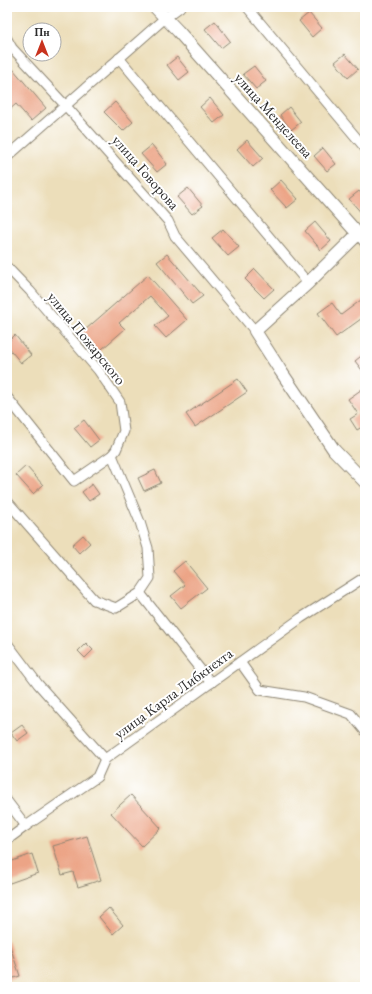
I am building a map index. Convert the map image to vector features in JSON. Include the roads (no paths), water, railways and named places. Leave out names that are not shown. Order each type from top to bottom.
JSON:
[{"type":"street","name":"улица Менделеева","points":[[155,7],[178,30],[361,237]]},
{"type":"street","points":[[7,157],[165,18],[180,7]]},
{"type":"street","points":[[247,7],[365,148]]},
{"type":"street","name":"улица Говорова","points":[[7,39],[12,48],[168,221],[175,236],[256,331],[280,370],[334,450],[365,482]]},
{"type":"street","points":[[119,58],[308,284]]},
{"type":"street","points":[[256,331],[361,237]]},
{"type":"street","name":"улица Пожарского","points":[[7,267],[30,291],[98,370],[120,402],[124,431],[116,450],[112,455]]},
{"type":"street","points":[[7,397],[74,481],[112,455],[140,522],[148,548],[150,578],[140,592],[116,608],[94,600],[7,501]]},
{"type":"street","name":"улица Карла Либкнехта","points":[[7,840],[97,777],[105,759],[301,618],[365,577]]},
{"type":"street","points":[[140,592],[211,683]]},
{"type":"street","points":[[7,643],[38,684],[105,759]]},
{"type":"street","points":[[240,662],[260,690],[304,697],[351,714],[365,731]]},
{"type":"street","points":[[7,800],[26,826]]}]
